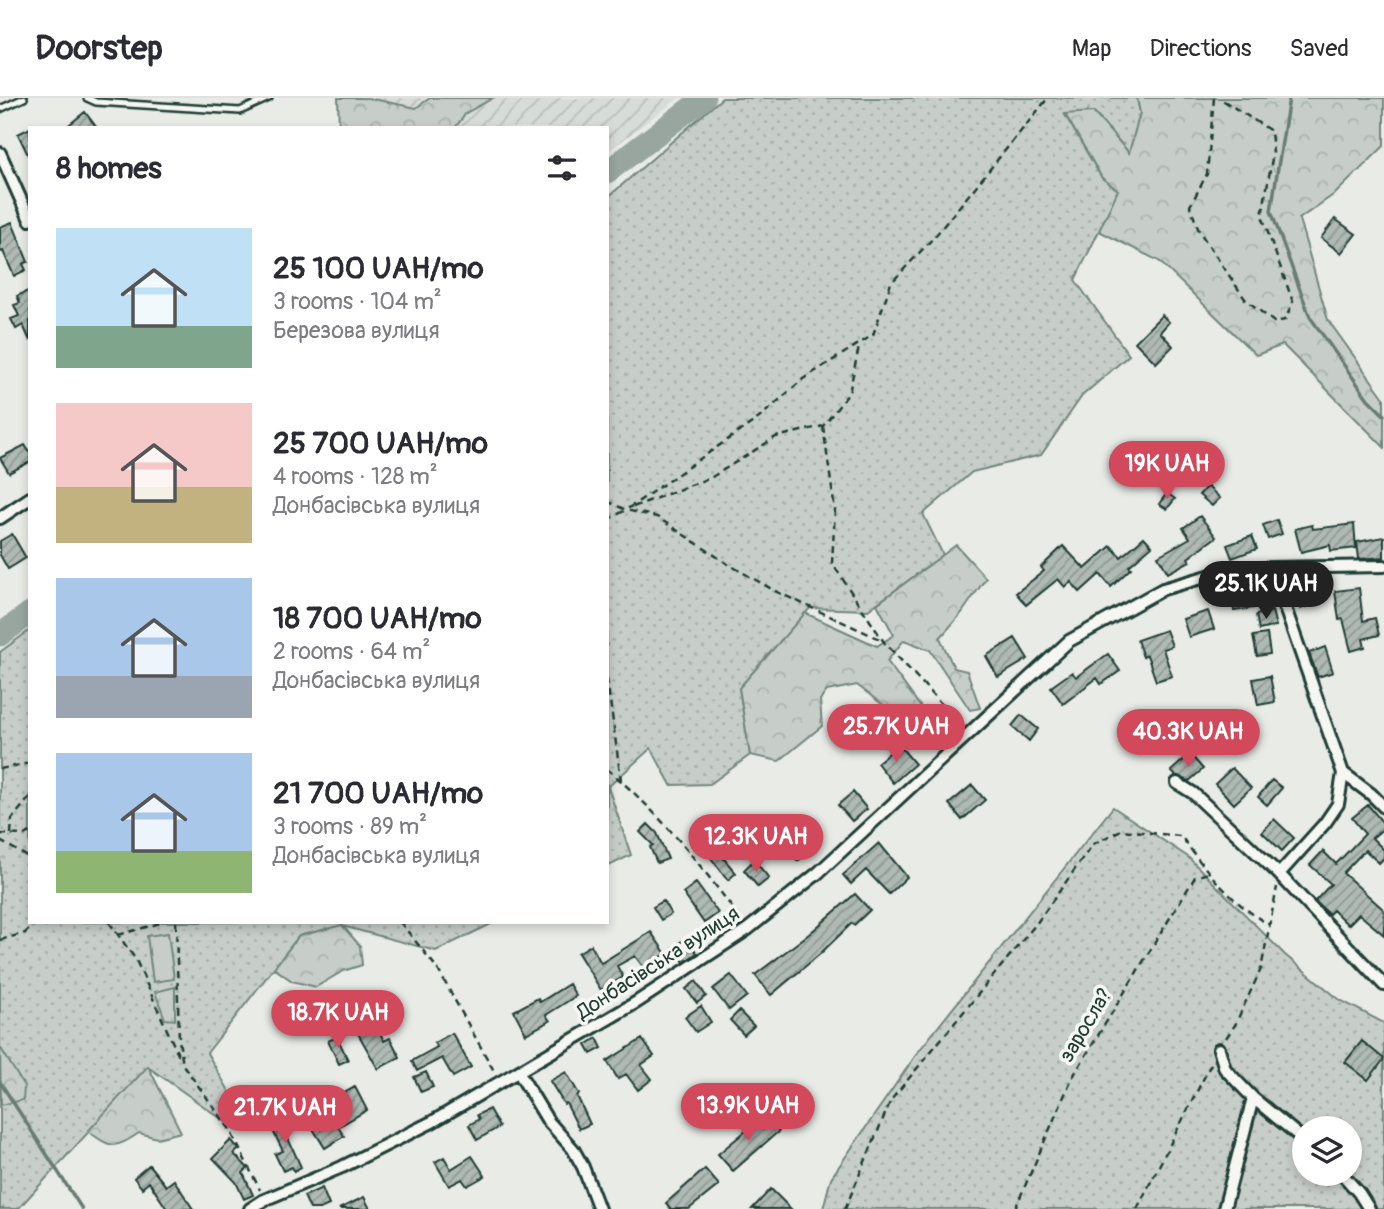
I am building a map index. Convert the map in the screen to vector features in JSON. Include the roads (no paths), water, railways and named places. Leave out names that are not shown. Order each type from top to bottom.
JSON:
[{"type":"street","points":[[0,153],[28,216]]},
{"type":"street","points":[[0,518],[28,499]]},
{"type":"street","name":"Донбасівська вулиця","points":[[250,1209],[264,1200],[360,1159],[432,1122],[637,1002],[748,929],[818,873],[1069,642],[1164,589],[1226,571],[1384,566]]},
{"type":"street","points":[[1272,568],[1343,774],[1338,804],[1325,823],[1279,874]]},
{"type":"street","points":[[1343,774],[1384,807]]},
{"type":"street","points":[[1177,783],[1194,793],[1279,874],[1384,985]]},
{"type":"street","points":[[1219,1049],[1225,1069],[1253,1098],[1292,1130]]},
{"type":"street","points":[[519,1073],[548,1121],[573,1149],[599,1209]]},
{"type":"street","points":[[1224,1209],[1253,1098]]},
{"type":"street","points":[[1353,1186],[1369,1209]]},
{"type":"lane","points":[[0,109],[24,98]]},
{"type":"lane","points":[[87,98],[96,102],[240,110],[269,98]]},
{"type":"waterway","points":[[609,170],[704,98]]},
{"type":"waterway","points":[[1289,98],[1271,211],[1310,317],[1368,399],[1384,415]]},
{"type":"waterway","points":[[0,635],[28,614]]},
{"type":"waterway","points":[[0,1082],[82,1209]]}]
